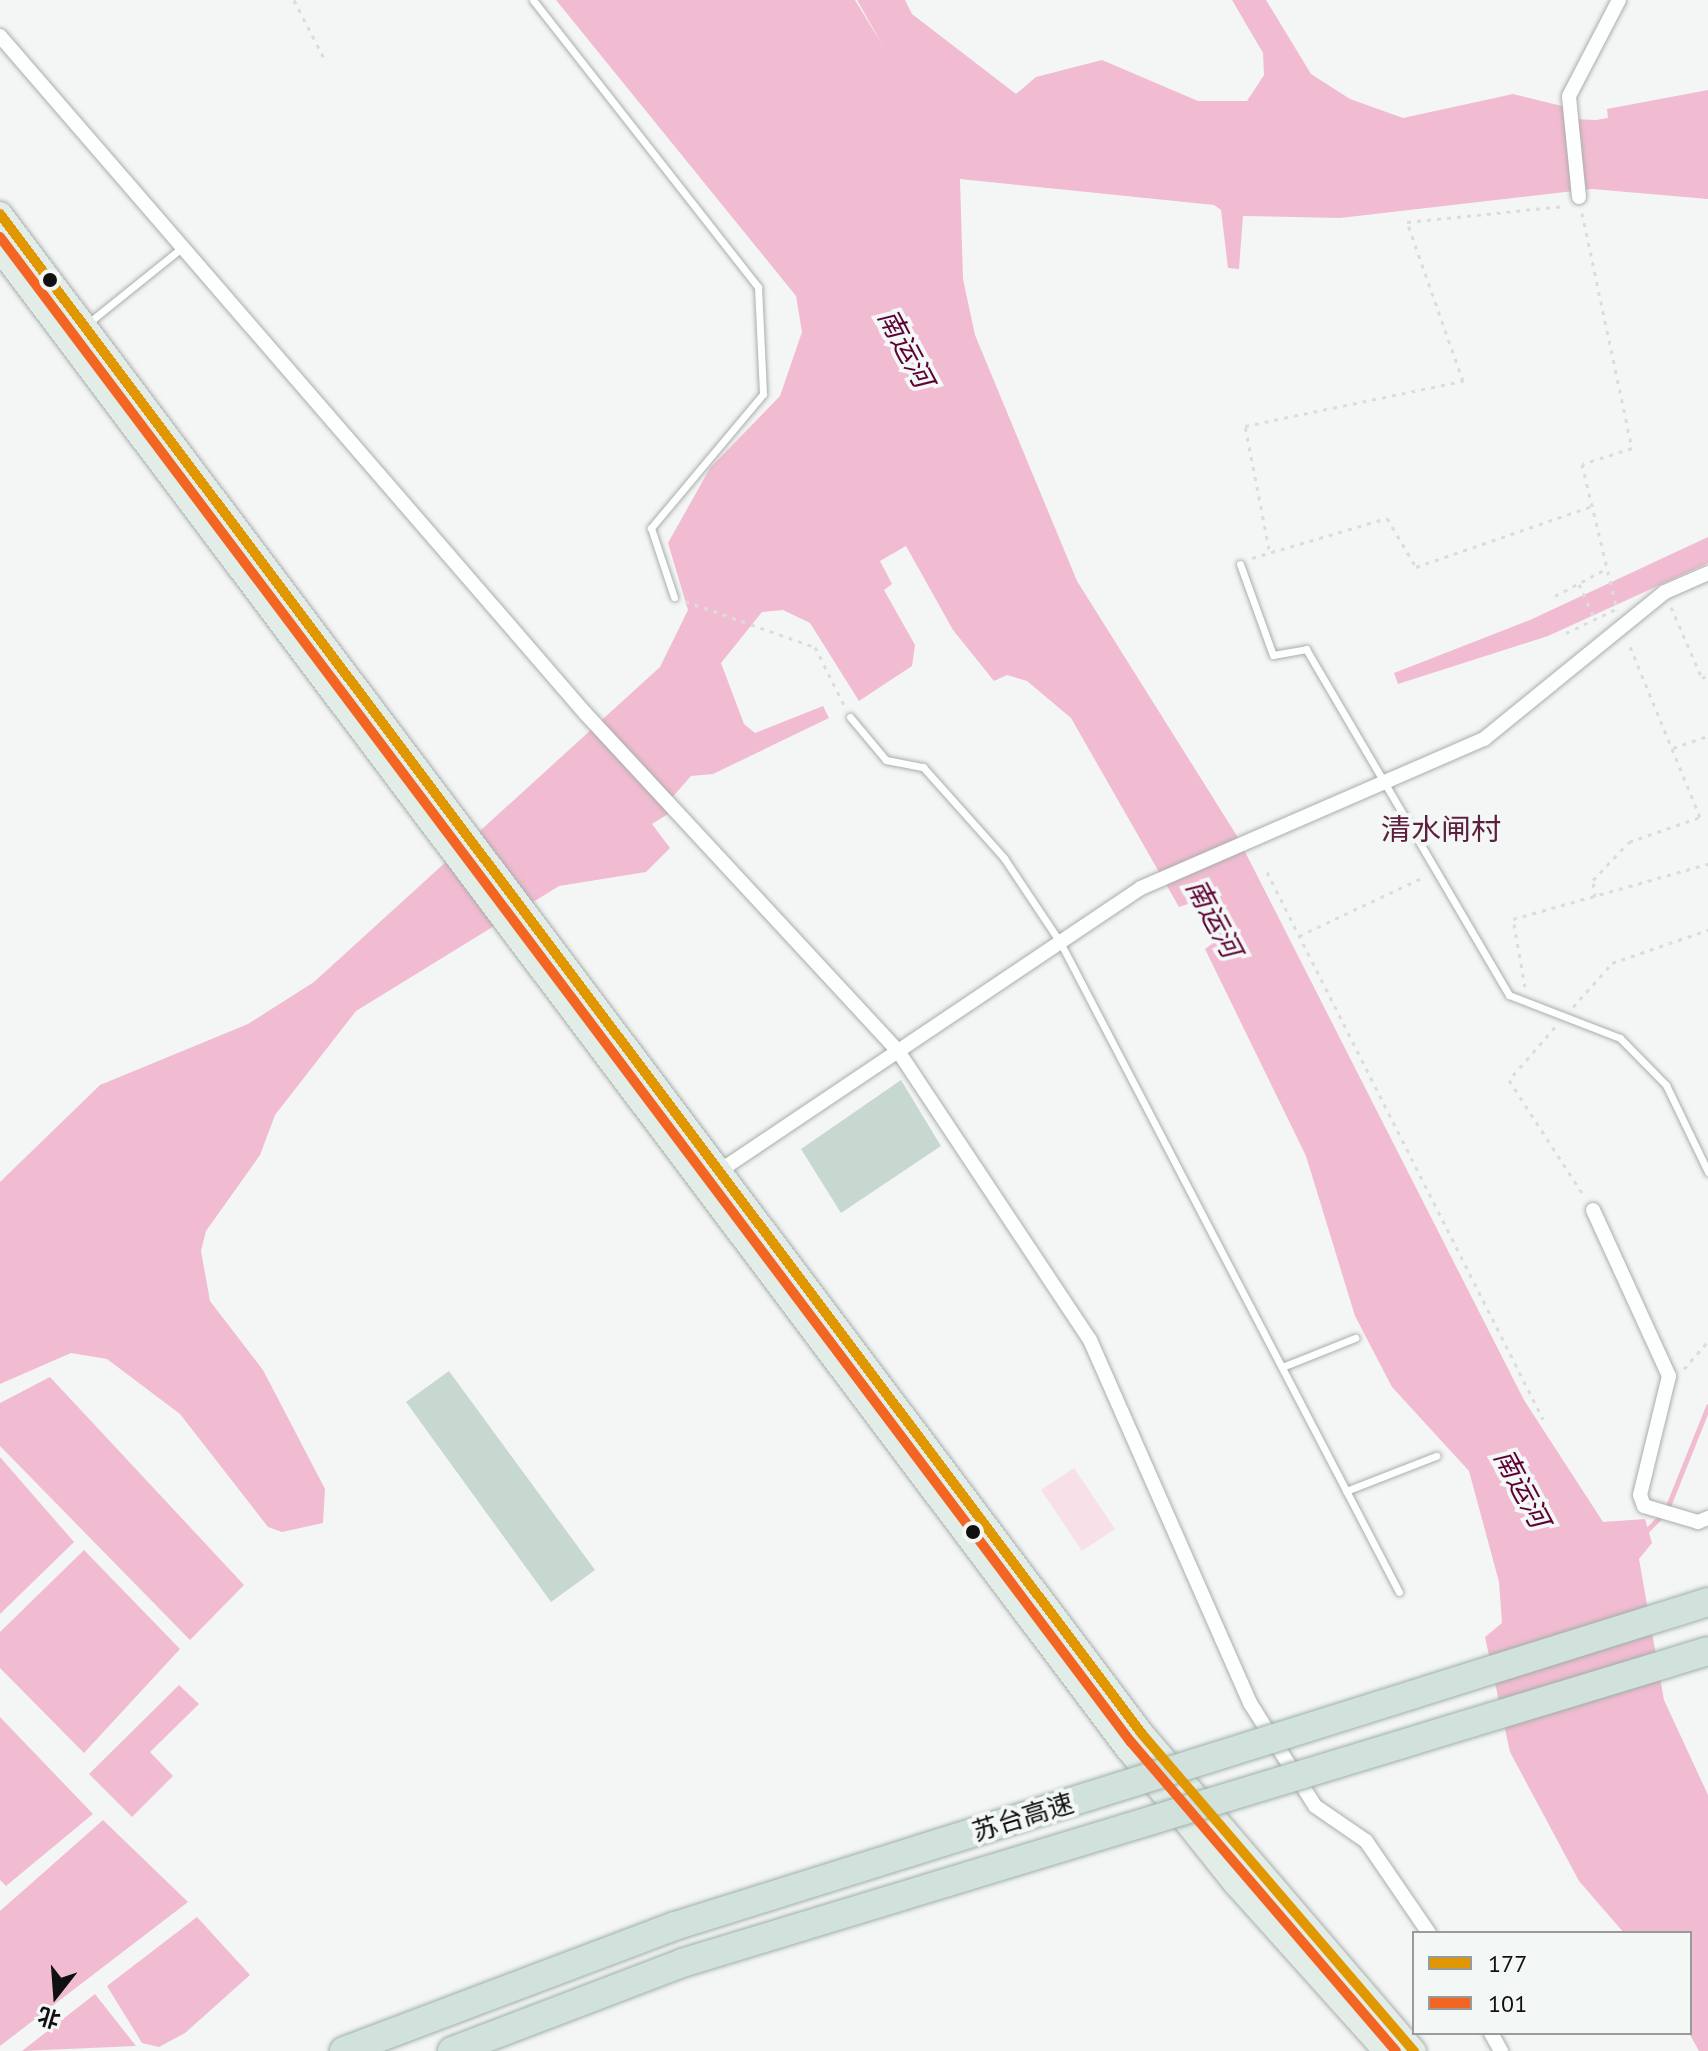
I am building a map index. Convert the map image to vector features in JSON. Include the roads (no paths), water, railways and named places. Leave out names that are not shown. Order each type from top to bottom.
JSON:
[{"type":"highway","name":"苏台高速","points":[[344,2051],[675,1926],[1708,1602]]},
{"type":"highway","name":"苏台高速","points":[[452,2051],[682,1963],[1708,1651]]},
{"type":"main road","points":[[0,214],[76,333],[709,1178],[1137,1761],[1386,2051]]},
{"type":"main road","points":[[0,249],[76,333]]},
{"type":"main road","points":[[709,1178],[1142,1734],[1414,2051]]},
{"type":"street","points":[[1579,197],[1569,96],[1619,0]]},
{"type":"street","points":[[0,36],[179,250],[585,713],[678,818],[898,1051],[1090,1340],[1250,1703],[1315,1806],[1366,1841],[1428,1931]]},
{"type":"street","points":[[709,1178],[1141,888],[1258,834],[1484,739],[1665,592],[1708,573]]},
{"type":"street","points":[[1593,1210],[1669,1376],[1640,1495],[1644,1506],[1675,1518],[1708,1518]]},
{"type":"lane","points":[[533,0],[758,287],[763,394],[651,528],[674,597]]},
{"type":"lane","points":[[76,333],[179,250]]},
{"type":"lane","points":[[1240,564],[1273,655],[1306,649],[1509,995],[1562,1020],[1620,1038],[1666,1085],[1708,1172]]},
{"type":"lane","points":[[850,717],[886,760],[923,767],[1004,858],[1060,942],[1399,1592]]},
{"type":"lane","points":[[1282,1367],[1355,1338]]},
{"type":"lane","points":[[1346,1491],[1436,1456]]},
{"type":"water","name":"南运河","points":[[556,0],[855,0],[883,46],[857,0],[905,0],[912,14],[1016,94],[1036,77],[1102,60],[1198,101],[1247,101],[1264,75],[1263,53],[1232,0],[1266,0],[1311,74],[1350,99],[1403,118],[1513,94],[1570,108],[1572,119],[1596,120],[1608,118],[1607,109],[1708,90],[1708,199],[1592,189],[1340,218],[1243,216],[1239,269],[1228,268],[1221,210],[1214,205],[960,179],[963,279],[975,335],[1077,581],[1237,836],[1524,1400],[1603,1522],[1645,1519],[1652,1543],[1639,1559],[1664,1700],[1708,1795],[1708,2051],[1699,2051],[1690,2035],[1692,1931],[1622,1931],[1579,1881],[1510,1752],[1485,1637],[1502,1623],[1499,1582],[1469,1471],[1392,1387],[1355,1316],[1306,1156],[1205,949],[1216,941],[1194,902],[1179,907],[1071,718],[1027,681],[1007,675],[994,681],[953,630],[906,546],[880,561],[892,584],[884,590],[915,645],[912,666],[859,701],[810,623],[783,610],[762,612],[721,663],[744,724],[755,733],[823,706],[829,718],[713,774],[691,776],[663,808],[668,814],[652,824],[670,848],[646,872],[559,886],[356,1011],[275,1115],[260,1155],[206,1231],[201,1251],[210,1301],[263,1370],[325,1489],[323,1523],[282,1532],[268,1527],[180,1414],[107,1359],[71,1353],[0,1384],[0,1182],[100,1085],[248,1024],[314,982],[660,667],[688,610],[668,543],[710,468],[780,396],[802,332],[796,296]]},
{"type":"water","points":[[1708,537],[1708,563],[1548,636],[1398,684],[1394,673],[1530,620]]},
{"type":"water","points":[[50,1377],[244,1585],[190,1640],[0,1446],[0,1403]]},
{"type":"water","points":[[0,1457],[74,1542],[0,1614]]},
{"type":"water","points":[[84,1550],[180,1649],[84,1753],[0,1668],[0,1632]]},
{"type":"water","points":[[179,1685],[199,1704],[150,1752],[173,1776],[132,1817],[89,1774]]},
{"type":"water","points":[[0,1717],[93,1814],[6,1886],[0,1880]]},
{"type":"water","points":[[103,1820],[188,1902],[0,2046],[0,1911]]},
{"type":"water","points":[[197,1917],[250,1975],[185,2033],[159,2047],[142,2043],[107,1986]]},
{"type":"water","points":[[95,1994],[136,2046],[22,2051]]},
{"type":"waterway","points":[[1645,1532],[1666,1511],[1708,1406]]},
{"type":"district","name":"清水闸村","points":[[1441,829]]}]
